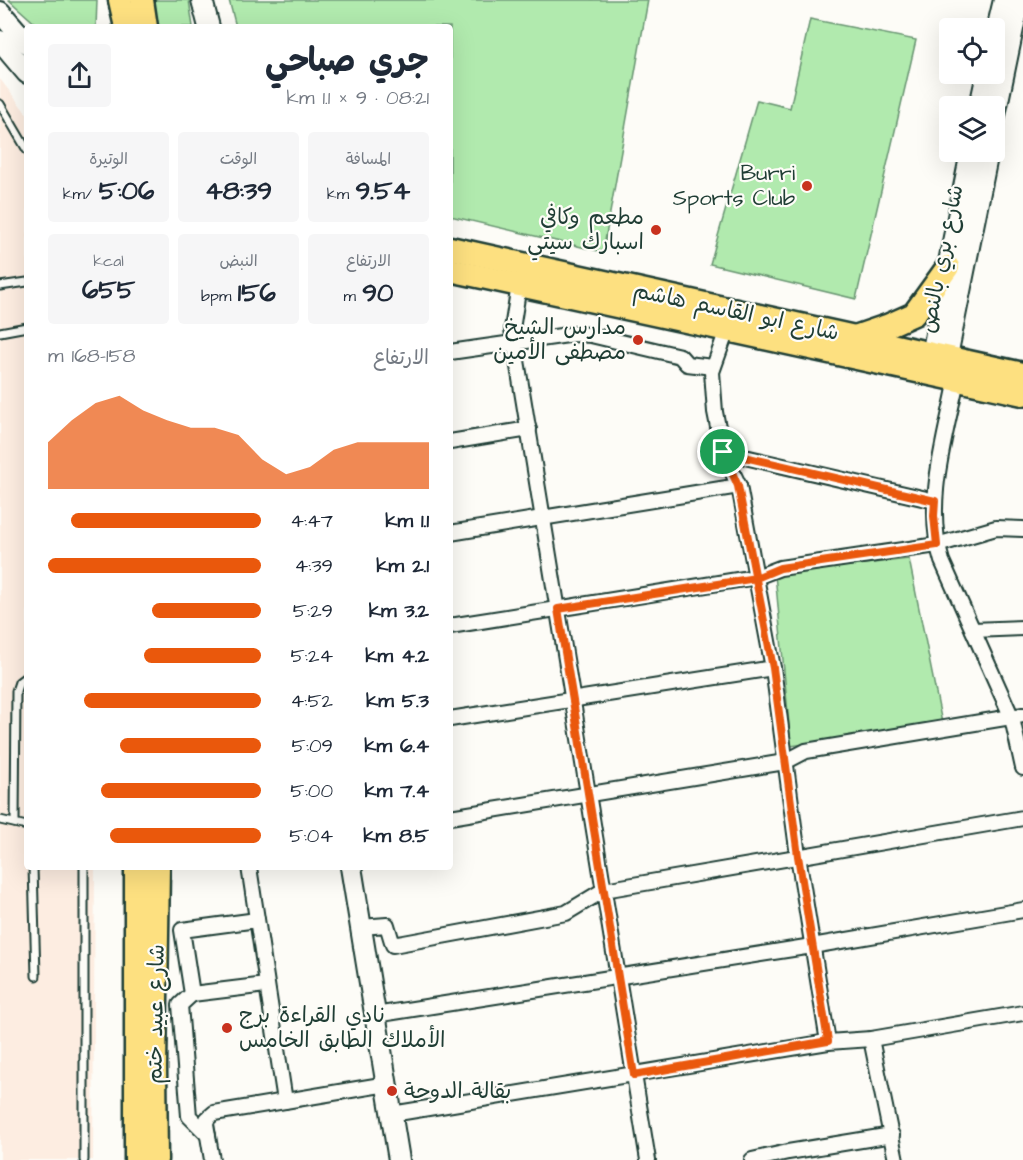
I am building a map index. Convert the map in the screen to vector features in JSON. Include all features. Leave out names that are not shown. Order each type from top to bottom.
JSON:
[{"type":"main road","points":[[120,0],[125,24]]},
{"type":"main road","points":[[142,0],[146,24]]},
{"type":"main road","points":[[202,0],[208,24]]},
{"type":"main road","points":[[1000,18],[1004,0]]},
{"type":"main road","points":[[999,96],[1019,0]]},
{"type":"main road","points":[[0,12],[24,40]]},
{"type":"main road","points":[[0,41],[24,69]]},
{"type":"main road","name":"شارع بري بالنص","points":[[945,367],[948,267],[969,162]]},
{"type":"main road","name":"شارع بري بالنص","points":[[945,367],[986,162]]},
{"type":"main road","name":"شارع ابو القاسم هاشم","points":[[453,249],[854,337],[1023,394]]},
{"type":"main road","points":[[854,337],[914,314],[948,267]]},
{"type":"main road","name":"شارع ابو القاسم هاشم","points":[[453,276],[519,285],[727,330],[945,367],[1023,374]]},
{"type":"main road","name":"شارع عبيد ختم","points":[[136,870],[136,1160]]},
{"type":"main road","name":"شارع عبيد ختم","points":[[156,1160],[158,870]]},
{"type":"main road","points":[[352,870],[399,1160]]},
{"type":"street","points":[[519,285],[512,329],[648,1160]]},
{"type":"street","points":[[727,330],[711,378],[723,452],[738,486],[773,668],[798,856],[828,1041]]},
{"type":"street","points":[[453,352],[575,334],[591,335],[680,356],[687,364],[713,367]]},
{"type":"street","points":[[945,367],[949,413],[935,501],[934,524],[937,545],[973,630],[1018,717],[1023,768]]},
{"type":"street","points":[[453,442],[528,429]]},
{"type":"street","points":[[723,452],[935,501]]},
{"type":"street","points":[[453,532],[738,486]]},
{"type":"street","points":[[453,626],[756,578],[780,568],[937,545],[996,528],[1023,529]]},
{"type":"street","points":[[973,630],[1023,628]]},
{"type":"street","points":[[453,719],[773,668]]},
{"type":"street","points":[[453,817],[785,762],[806,751],[1018,717]]},
{"type":"street","points":[[361,927],[387,925],[393,945],[566,913],[604,890],[1023,818]]},
{"type":"street","points":[[249,870],[285,1101]]},
{"type":"street","points":[[375,1015],[813,946],[1023,910]]},
{"type":"street","points":[[192,994],[183,930],[257,920]]},
{"type":"street","points":[[208,1135],[189,1116],[180,1005],[192,994],[266,985]]},
{"type":"street","points":[[392,1114],[828,1041],[871,1038],[1023,1013]]},
{"type":"street","points":[[871,1038],[896,1160]]},
{"type":"street","points":[[212,1160],[207,1119],[214,1113],[387,1084]]},
{"type":"street","points":[[752,1160],[789,1156],[892,1135]]},
{"type":"lane","points":[[0,105],[24,145]]},
{"type":"lane","points":[[0,286],[24,282]]},
{"type":"lane","points":[[0,332],[24,328]]},
{"type":"lane","points":[[15,823],[16,690],[19,682],[24,678]]},
{"type":"lane","points":[[0,820],[24,825]]},
{"type":"lane","points":[[33,870],[36,976]]},
{"type":"lane","points":[[84,870],[84,1160]]},
{"type":"shaded area","points":[[0,79],[24,110],[24,870],[95,870],[93,1160],[0,1160]]},
{"type":"green space","points":[[9,0],[97,0],[96,24],[36,24]]},
{"type":"green space","points":[[151,0],[189,0],[193,24],[155,24]]},
{"type":"green space","points":[[229,0],[648,0],[603,252],[453,217],[453,24],[235,24]]},
{"type":"green space","name":"Burri Sports Club","points":[[810,19],[916,40],[856,299],[710,264],[757,100],[790,108]]},
{"type":"green space","points":[[909,559],[942,723],[791,746],[775,574]]},
{"type":"place","name":"Burri Sports Club","points":[[807,186]]},
{"type":"place","name":"مطعم وكافي اسبارك سيتي","points":[[656,230]]},
{"type":"place","name":"مدارس الشيخ مصطفى الأمين","points":[[638,340]]},
{"type":"place","name":"نادي القراءة برج الأملاك الطابق الخامس","points":[[227,1028]]},
{"type":"place","name":"بقالة الدوحة","points":[[392,1091]]},
{"type":"route","points":[[723,452],[738,486],[756,578],[765,622],[798,856],[828,1041],[634,1075],[558,609],[756,578],[780,568],[937,545],[934,531],[935,501],[723,452]]}]
